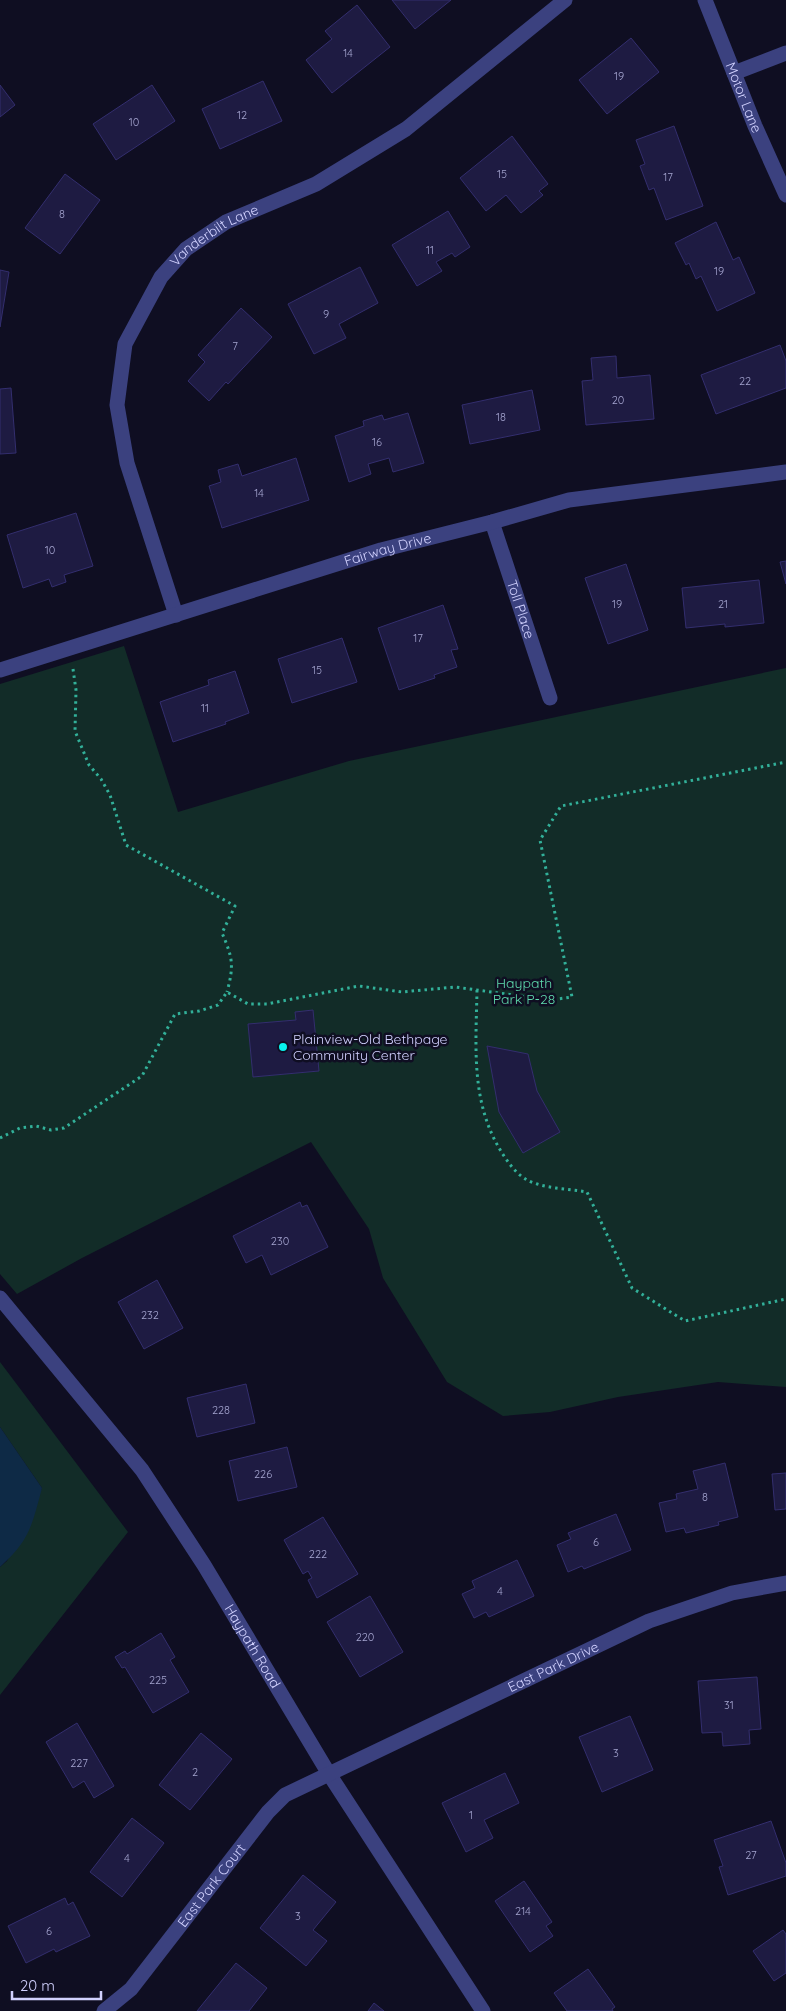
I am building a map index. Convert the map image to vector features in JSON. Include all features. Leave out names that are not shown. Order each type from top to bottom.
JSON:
[{"type":"street","name":"Vanderbilt Lane","points":[[176,615],[127,463],[117,405],[125,344],[161,277],[186,249],[226,222],[316,184],[406,129],[566,0]]},
{"type":"street","name":"Motor Lane","points":[[705,0],[754,126],[786,195]]},
{"type":"street","points":[[734,73],[786,53]]},
{"type":"street","name":"Fairway Drive","points":[[0,670],[381,550],[569,500],[786,472]]},
{"type":"street","name":"Toll Place","points":[[492,522],[550,698]]},
{"type":"street","name":"Haypath Road","points":[[0,1298],[142,1470],[204,1566],[329,1774],[483,2011]]},
{"type":"street","name":"East Park Drive","points":[[329,1774],[649,1621],[732,1593],[786,1583]]},
{"type":"street","name":"East Park Court","points":[[104,2011],[131,1989],[268,1812],[285,1795],[329,1774]]},
{"type":"path","points":[[0,1138],[20,1128],[36,1126],[51,1130],[64,1128],[142,1076],[175,1014],[199,1011],[218,1004],[227,992],[233,971],[230,952],[222,933],[235,906],[126,845],[110,795],[101,779],[88,765],[75,731],[76,690],[67,649]]},
{"type":"path","points":[[227,992],[248,1004],[267,1004],[359,986],[402,992],[455,987],[550,1000],[572,997],[540,840],[562,806],[786,762]]},
{"type":"path","points":[[477,990],[475,1060],[482,1112],[498,1146],[515,1172],[533,1183],[587,1192],[632,1288],[685,1320],[786,1299]]},
{"type":"green space","name":"Haypath Park P-28","points":[[124,646],[178,812],[349,761],[786,668],[786,1387],[718,1382],[618,1397],[550,1412],[503,1416],[447,1382],[383,1278],[369,1229],[311,1142],[82,1258],[17,1294],[0,1274],[0,684]]},
{"type":"green space","points":[[0,1362],[128,1532],[0,1695],[0,1567],[7,1561],[42,1488],[0,1427]]},
{"type":"water","points":[[0,1427],[42,1488],[32,1522],[24,1540],[0,1567]]},
{"type":"building","points":[[392,0],[451,0],[415,29]]},
{"type":"building","points":[[357,5],[390,47],[332,93],[306,60],[332,39],[325,31]]},
{"type":"building","points":[[631,38],[659,72],[607,114],[579,80]]},
{"type":"building","points":[[263,81],[282,121],[220,149],[202,109]]},
{"type":"building","points":[[0,85],[15,105],[0,117]]},
{"type":"building","points":[[152,85],[175,121],[116,160],[93,124]]},
{"type":"building","points":[[674,126],[703,206],[666,220],[654,188],[649,190],[640,166],[645,164],[636,140]]},
{"type":"building","points":[[512,136],[548,184],[539,191],[543,195],[521,213],[506,195],[486,211],[460,178]]},
{"type":"building","points":[[65,174],[100,200],[60,254],[25,228]]},
{"type":"building","points":[[448,211],[470,247],[455,257],[452,253],[436,262],[442,271],[417,286],[392,245]]},
{"type":"building","points":[[716,222],[733,260],[739,257],[755,293],[717,311],[701,276],[696,279],[689,263],[686,265],[675,243]]},
{"type":"building","points":[[360,267],[378,303],[339,324],[346,338],[314,354],[288,304]]},
{"type":"building","points":[[0,270],[9,272],[0,327]]},
{"type":"building","points":[[241,308],[272,337],[228,384],[226,382],[209,401],[188,381],[205,362],[198,355]]},
{"type":"building","points":[[780,345],[786,361],[786,388],[716,414],[701,375]]},
{"type":"building","points":[[616,356],[617,378],[650,375],[654,419],[586,425],[582,381],[593,380],[591,358]]},
{"type":"building","points":[[11,388],[16,453],[0,454],[0,389]]},
{"type":"building","points":[[532,390],[540,430],[470,444],[462,405]]},
{"type":"building","points":[[408,413],[424,463],[393,472],[389,458],[368,464],[371,474],[349,482],[335,436],[364,426],[363,421],[382,415],[384,420]]},
{"type":"building","points":[[296,458],[309,500],[222,528],[209,486],[221,482],[218,470],[238,464],[242,476]]},
{"type":"building","points":[[76,513],[93,566],[64,575],[66,582],[52,587],[49,579],[23,588],[7,535]]},
{"type":"building","points":[[786,561],[786,584],[780,562]]},
{"type":"building","points":[[626,564],[648,630],[608,644],[585,578]]},
{"type":"building","points":[[759,580],[764,623],[686,628],[682,588]]},
{"type":"building","points":[[443,605],[458,649],[451,650],[457,667],[434,675],[435,678],[399,690],[378,628]]},
{"type":"building","points":[[342,638],[357,682],[292,703],[278,659]]},
{"type":"building","points":[[235,671],[249,713],[225,722],[226,724],[173,742],[160,702],[209,685],[208,680]]},
{"type":"building","name":"Plainview-Old Bethpage Community Center","points":[[313,1010],[319,1071],[253,1077],[248,1024],[296,1020],[295,1012]]},
{"type":"building","points":[[487,1046],[528,1054],[537,1091],[560,1132],[523,1153],[499,1112]]},
{"type":"building","points":[[300,1202],[302,1207],[307,1205],[328,1247],[271,1275],[262,1255],[246,1263],[233,1236]]},
{"type":"building","points":[[157,1280],[183,1328],[144,1349],[118,1302]]},
{"type":"building","points":[[246,1384],[255,1423],[197,1437],[187,1398]]},
{"type":"building","points":[[287,1447],[297,1487],[238,1501],[229,1461]]},
{"type":"building","points":[[725,1463],[738,1517],[718,1522],[719,1525],[686,1533],[684,1528],[666,1532],[659,1503],[677,1499],[676,1494],[698,1489],[693,1471]]},
{"type":"building","points":[[786,1473],[786,1509],[775,1510],[772,1474]]},
{"type":"building","points":[[616,1514],[631,1550],[584,1569],[582,1566],[568,1572],[557,1545],[571,1539],[568,1533]]},
{"type":"building","points":[[323,1517],[358,1574],[317,1598],[308,1580],[312,1578],[308,1571],[303,1574],[284,1540]]},
{"type":"building","points":[[517,1560],[534,1596],[489,1617],[486,1612],[474,1618],[462,1594],[475,1588],[472,1581]]},
{"type":"building","points":[[370,1596],[403,1652],[360,1677],[327,1622]]},
{"type":"building","points":[[161,1633],[175,1657],[170,1660],[189,1692],[153,1713],[125,1667],[122,1668],[115,1657],[125,1651],[127,1654]]},
{"type":"building","points":[[757,1677],[761,1729],[749,1730],[750,1744],[723,1746],[722,1732],[702,1733],[698,1681]]},
{"type":"building","points":[[630,1716],[653,1770],[602,1792],[579,1737]]},
{"type":"building","points":[[77,1723],[114,1786],[94,1798],[84,1781],[73,1788],[46,1742]]},
{"type":"building","points":[[201,1733],[232,1759],[190,1810],[159,1785]]},
{"type":"building","points":[[505,1773],[519,1803],[484,1820],[493,1838],[466,1852],[442,1803]]},
{"type":"building","points":[[132,1818],[164,1843],[122,1897],[90,1872]]},
{"type":"building","points":[[771,1821],[786,1863],[786,1876],[728,1895],[719,1867],[723,1866],[714,1840]]},
{"type":"building","points":[[303,1875],[336,1902],[313,1930],[327,1941],[306,1966],[260,1928]]},
{"type":"building","points":[[524,1881],[552,1922],[546,1926],[553,1936],[530,1952],[495,1901]]},
{"type":"building","points":[[65,1898],[68,1905],[73,1902],[90,1936],[56,1952],[54,1949],[26,1963],[8,1926]]},
{"type":"building","points":[[783,1930],[786,1934],[786,1973],[774,1981],[753,1951]]},
{"type":"building","points":[[236,1963],[267,1988],[249,2011],[197,2011]]},
{"type":"building","points":[[588,1969],[615,2007],[612,2009],[613,2011],[567,2011],[554,1993]]},
{"type":"building","points":[[374,2003],[384,2011],[368,2011]]},
{"type":"place","name":"Plainview-Old Bethpage Community Center","points":[[283,1047]]}]
